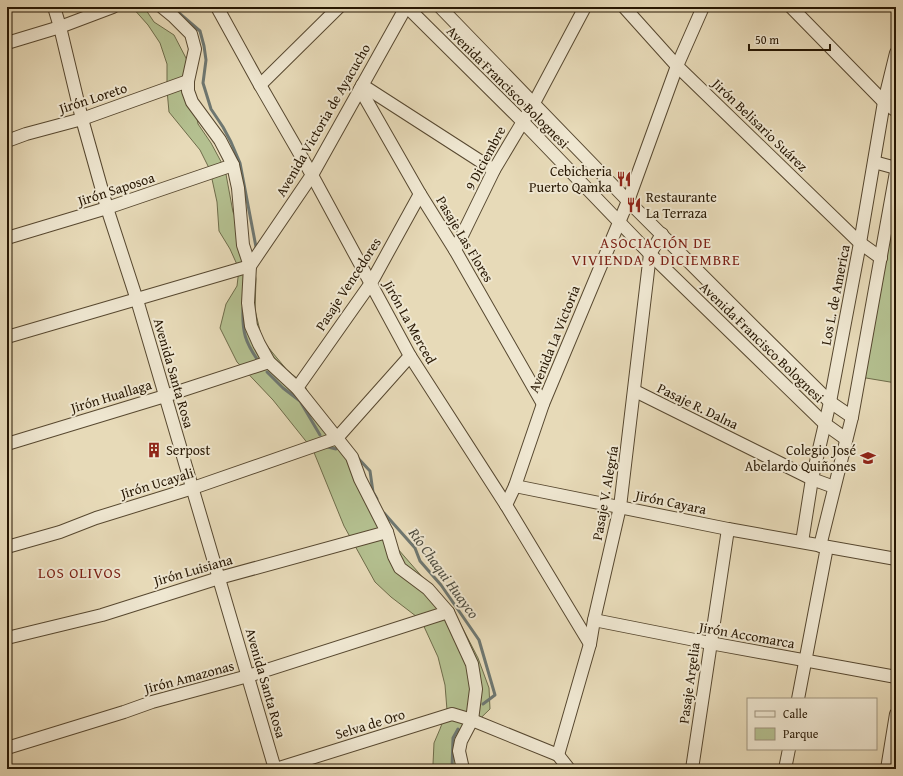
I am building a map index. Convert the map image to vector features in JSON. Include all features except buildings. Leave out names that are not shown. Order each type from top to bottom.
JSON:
[{"type":"street","name":"Avenida Santa Rosa","points":[[54,7],[82,119],[107,208],[137,300],[164,396],[193,488],[276,769]]},
{"type":"street","points":[[7,43],[60,27],[113,7]]},
{"type":"street","points":[[162,7],[174,16],[191,34],[195,49],[188,81],[188,91],[192,102],[220,140],[233,165],[238,188],[244,245],[250,266],[248,303],[251,326],[259,344],[269,362],[297,388],[352,457],[360,479],[387,532],[394,556],[400,568],[428,589],[448,612],[472,664],[476,689],[472,720],[461,741],[459,751],[463,769]]},
{"type":"street","name":"Jirón La Merced","points":[[217,7],[312,175],[410,356],[506,505],[590,644]]},
{"type":"street","points":[[260,85],[339,7]]},
{"type":"street","name":"Avenida Victoria de Ayacucho","points":[[250,266],[312,175],[407,7]]},
{"type":"street","name":"Avenida Francisco Bolognesi","points":[[407,7],[522,121],[650,254],[825,424],[846,439]]},
{"type":"street","name":"Avenida Francisco Bolognesi","points":[[440,7],[628,201],[751,324],[830,402],[852,417]]},
{"type":"street","name":"9 Diciembre","points":[[455,250],[494,170],[534,103],[585,7]]},
{"type":"street","name":"Jirón Belisario Suárez","points":[[624,7],[678,66],[860,243],[880,258]]},
{"type":"street","name":"Avenida La Victoria","points":[[506,505],[515,486],[543,404],[628,201],[678,66],[703,7]]},
{"type":"street","points":[[791,7],[884,102],[896,111]]},
{"type":"street","name":"Los L. de America","points":[[802,542],[812,479],[830,402],[860,243],[884,102],[896,53]]},
{"type":"street","name":"Jirón Loreto","points":[[7,141],[26,134],[82,119],[188,81]]},
{"type":"street","points":[[361,87],[494,170]]},
{"type":"street","name":"Pasaje Las Flores","points":[[361,87],[420,194],[455,250],[543,404]]},
{"type":"street","points":[[874,162],[896,168]]},
{"type":"street","name":"Jirón Saposoa","points":[[7,238],[107,208],[233,165]]},
{"type":"street","points":[[798,698],[806,661],[834,487],[852,417],[896,172]]},
{"type":"street","name":"Pasaje Vencedores","points":[[297,388],[371,283],[420,194]]},
{"type":"street","name":"Pasaje V. Alegría","points":[[558,755],[590,644],[594,620],[620,507],[635,392],[650,254],[662,234]]},
{"type":"street","points":[[7,337],[250,266]]},
{"type":"street","points":[[740,340],[751,324]]},
{"type":"street","points":[[337,438],[410,356]]},
{"type":"street","name":"Jirón Huallaga","points":[[7,444],[269,362]]},
{"type":"street","name":"Pasaje R. Dalna","points":[[635,392],[812,479],[834,487]]},
{"type":"street","name":"Jirón Ucayali","points":[[7,547],[60,532],[96,518],[193,488],[337,438]]},
{"type":"street","name":"Jirón Cayara","points":[[515,486],[728,530],[896,559]]},
{"type":"street","name":"Pasaje Argelia","points":[[692,769],[728,530]]},
{"type":"street","name":"Jirón Luisiana","points":[[7,638],[102,615],[219,578],[387,532]]},
{"type":"street","name":"Jirón Amazonas","points":[[7,748],[152,702],[248,676],[448,612]]},
{"type":"street","name":"Jirón Accomarca","points":[[594,620],[710,644],[896,677]]},
{"type":"street","name":"Selva de Oro","points":[[276,769],[452,714],[472,720],[558,755]]},
{"type":"street","points":[[887,769],[896,714]]},
{"type":"street","points":[[785,769],[789,750]]},
{"type":"street","points":[[558,755],[569,769]]},
{"type":"green space","points":[[132,7],[144,7],[154,22],[174,35],[187,60],[198,124],[211,143],[225,169],[233,212],[248,242],[253,259],[256,279],[255,310],[262,339],[287,370],[304,384],[311,399],[355,472],[377,525],[445,603],[461,625],[478,658],[489,688],[490,709],[459,739],[466,769],[435,769],[433,764],[434,743],[447,710],[445,685],[438,657],[421,620],[391,597],[375,582],[344,526],[313,450],[273,400],[237,362],[220,328],[226,304],[237,286],[239,269],[230,249],[219,231],[217,202],[210,170],[200,150],[169,112],[167,64],[160,43],[148,25]]},
{"type":"green space","points":[[896,185],[896,383],[860,377]]},
{"type":"waterway","name":"Río Chaqui Huayco","points":[[172,7],[200,31],[206,60],[203,83],[211,109],[223,127],[240,163],[256,247]]},
{"type":"waterway","name":"Río Chaqui Huayco","points":[[243,308],[245,336],[250,348],[259,362]]},
{"type":"waterway","name":"Río Chaqui Huayco","points":[[267,372],[283,388],[300,401],[320,435]]},
{"type":"waterway","name":"Río Chaqui Huayco","points":[[328,447],[336,449]]},
{"type":"waterway","name":"Río Chaqui Huayco","points":[[357,457],[370,471],[373,492],[377,499]]},
{"type":"waterway","name":"Río Chaqui Huayco","points":[[384,513],[415,548],[420,561],[441,585],[479,640],[495,695],[483,704]]},
{"type":"waterway","name":"Río Chaqui Huayco","points":[[452,769],[453,738],[458,729]]},
{"type":"place","name":"Cebicheria Puerto Qamka","points":[[624,179]]},
{"type":"place","name":"Restaurante La Terraza","points":[[634,205]]},
{"type":"place","name":"Serpost","points":[[154,450]]},
{"type":"place","name":"Colegio José Abelardo Quiñones","points":[[868,458]]},
{"type":"district","name":"ASOCIACIÓN DE VIVIENDA 9 DICIEMBRE","points":[[656,250]]},
{"type":"district","name":"LOS OLIVOS","points":[[80,572]]}]
